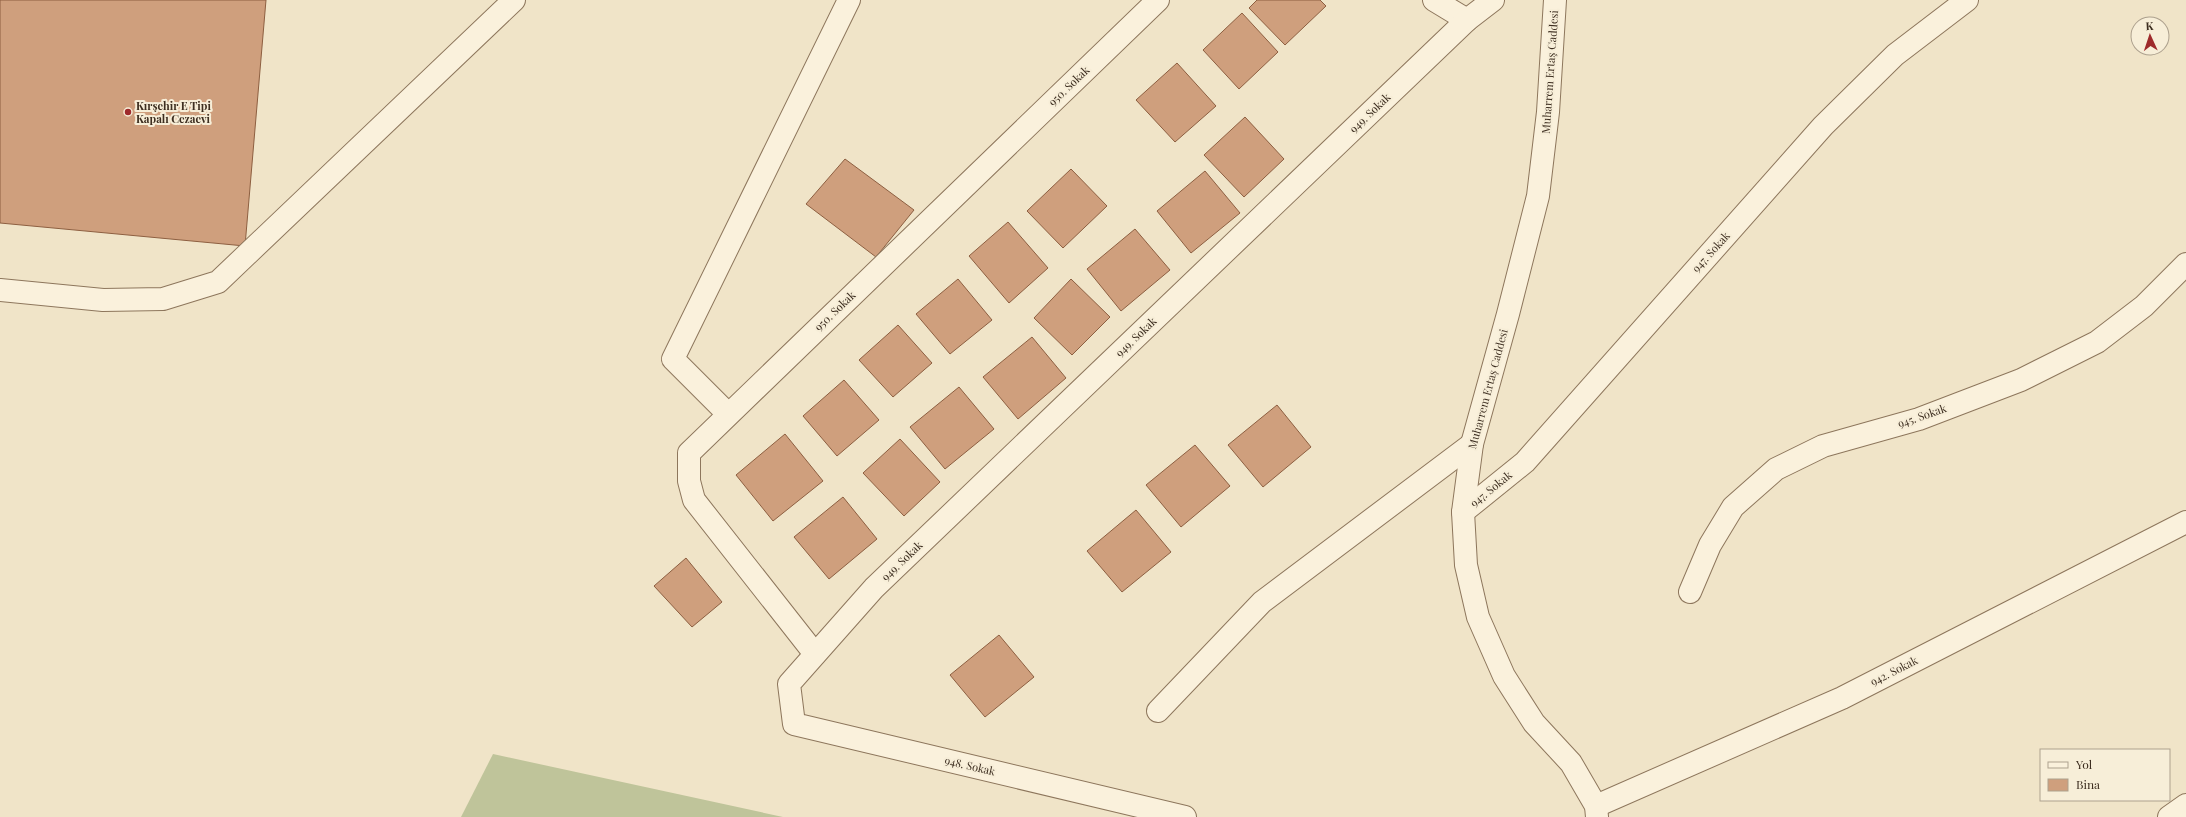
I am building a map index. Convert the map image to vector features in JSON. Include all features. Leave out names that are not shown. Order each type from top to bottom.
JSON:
[{"type":"street","points":[[0,290],[103,300],[163,299],[218,282],[514,0]]},
{"type":"street","points":[[728,414],[673,359],[849,0]]},
{"type":"street","name":"950. Sokak","points":[[815,654],[694,500],[689,481],[689,453],[1158,0]]},
{"type":"street","points":[[1434,0],[1467,20]]},
{"type":"street","name":"949. Sokak","points":[[789,684],[874,588],[1467,20],[1493,0]]},
{"type":"street","name":"Muharrem Ertaş Caddesi","points":[[1555,0],[1548,112],[1538,196],[1508,314],[1472,444],[1463,512],[1466,565],[1476,610],[1504,676],[1534,722],[1572,763],[1596,812]]},
{"type":"street","name":"947. Sokak","points":[[1463,512],[1525,462],[1823,126],[1895,55],[1967,0]]},
{"type":"street","name":"945. Sokak","points":[[1690,592],[1710,545],[1733,507],[1776,469],[1823,446],[1919,419],[2021,380],[2097,342],[2144,306],[2186,264]]},
{"type":"street","points":[[1158,711],[1262,602],[1472,444]]},
{"type":"street","name":"942. Sokak","points":[[1596,812],[1842,698],[2186,522]]},
{"type":"street","name":"948. Sokak","points":[[789,684],[794,724],[1185,817]]},
{"type":"street","points":[[2169,817],[2186,805]]},
{"type":"green space","points":[[493,754],[783,817],[461,817]]},
{"type":"building","name":"Kırşehir E Tipi Kapalı Cezaevi","points":[[0,0],[266,0],[245,246],[0,223]]},
{"type":"building","points":[[1257,0],[1320,0],[1326,6],[1285,45],[1249,8]]},
{"type":"building","points":[[1242,13],[1278,52],[1239,89],[1203,50]]},
{"type":"building","points":[[1177,63],[1216,106],[1175,142],[1136,100]]},
{"type":"building","points":[[1245,117],[1284,159],[1244,197],[1204,155]]},
{"type":"building","points":[[845,159],[914,210],[876,257],[806,204]]},
{"type":"building","points":[[1071,169],[1107,206],[1063,248],[1027,211]]},
{"type":"building","points":[[1205,171],[1240,213],[1191,253],[1157,211]]},
{"type":"building","points":[[1008,222],[1048,268],[1009,303],[969,256]]},
{"type":"building","points":[[1135,229],[1170,270],[1121,311],[1087,269]]},
{"type":"building","points":[[958,279],[992,320],[950,354],[916,314]]},
{"type":"building","points":[[1071,279],[1110,317],[1072,355],[1034,318]]},
{"type":"building","points":[[898,325],[932,363],[893,397],[859,360]]},
{"type":"building","points":[[1032,337],[1066,378],[1018,419],[983,377]]},
{"type":"building","points":[[844,380],[879,420],[837,456],[803,416]]},
{"type":"building","points":[[959,387],[994,429],[945,469],[910,427]]},
{"type":"building","points":[[1277,405],[1311,447],[1263,487],[1228,445]]},
{"type":"building","points":[[785,434],[823,481],[773,521],[736,475]]},
{"type":"building","points":[[900,439],[940,482],[904,516],[863,473]]},
{"type":"building","points":[[1195,445],[1230,486],[1181,527],[1146,485]]},
{"type":"building","points":[[843,497],[877,539],[829,579],[794,537]]},
{"type":"building","points":[[1136,510],[1171,552],[1122,592],[1087,551]]},
{"type":"building","points":[[686,558],[722,602],[692,627],[654,586]]},
{"type":"building","points":[[999,635],[1034,677],[985,717],[950,675]]},
{"type":"place","name":"Kırşehir E Tipi Kapalı Cezaevi","points":[[128,112]]}]
